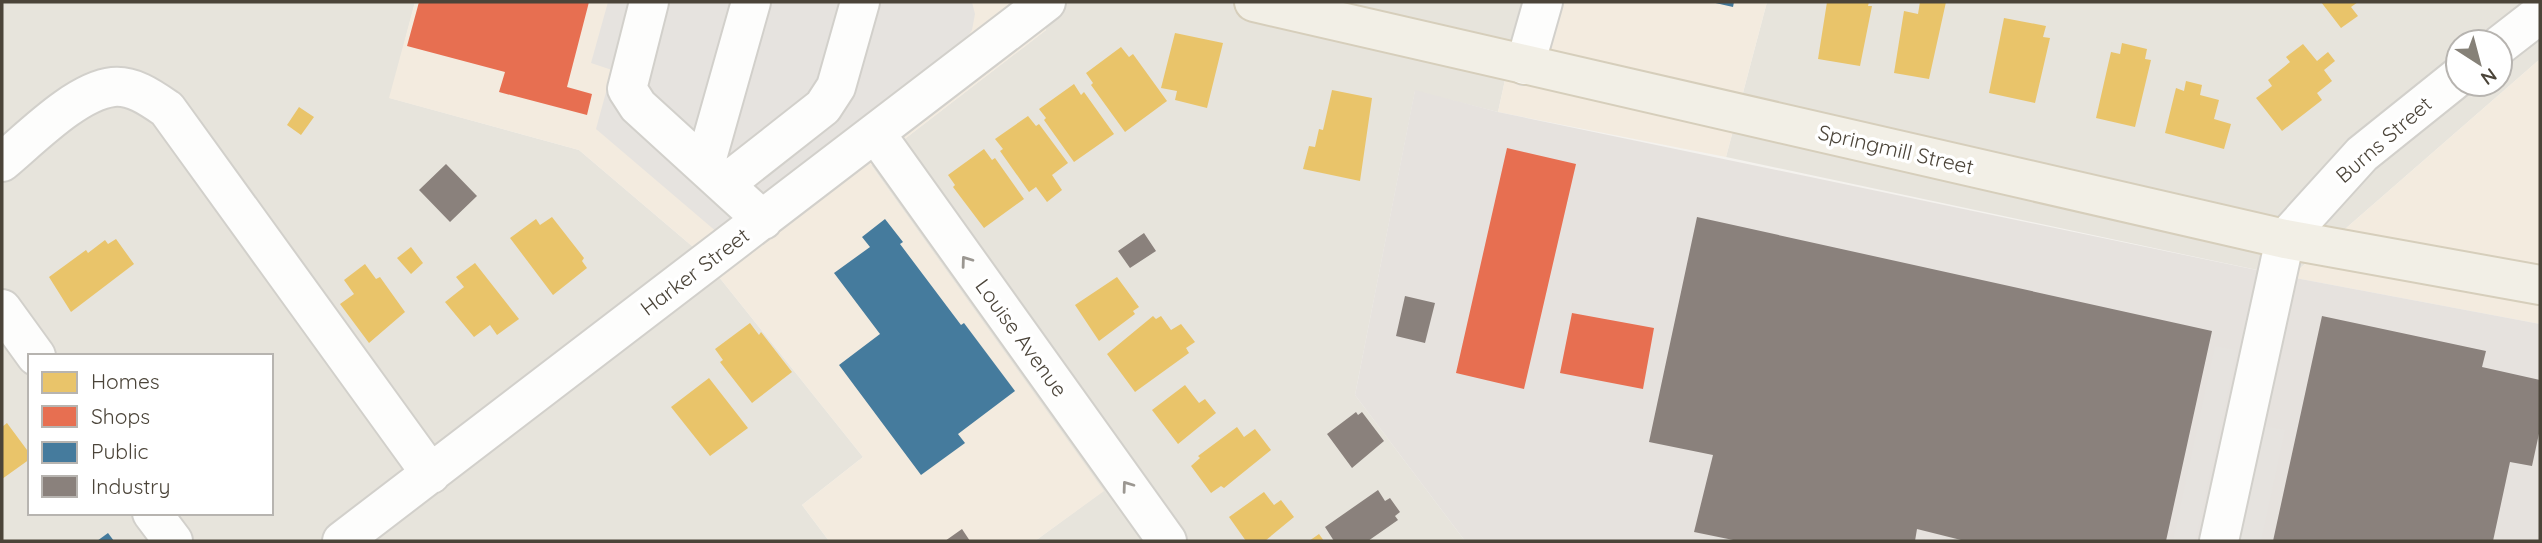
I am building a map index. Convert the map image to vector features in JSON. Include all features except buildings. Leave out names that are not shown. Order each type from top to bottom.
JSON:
[{"type":"main road","name":"Springmill Street","points":[[1254,2],[2285,239],[2540,285]]},
{"type":"street","points":[[649,2],[627,89],[638,106],[763,220]]},
{"type":"street","points":[[715,174],[751,2]]},
{"type":"street","points":[[715,174],[823,107],[836,87],[860,2]]},
{"type":"street","name":"Harker Street","points":[[342,541],[1046,2]]},
{"type":"street","points":[[1525,65],[1543,2]]},
{"type":"street","points":[[2514,34],[2540,14]]},
{"type":"street","points":[[2,162],[82,97],[113,87],[143,93],[167,109],[431,474]]},
{"type":"street","name":"Burns Street","points":[[2285,239],[2362,154],[2444,87]]},
{"type":"street","name":"Louise Avenue","points":[[876,134],[1167,541]]},
{"type":"street","points":[[2219,541],[2285,239]]},
{"type":"street","points":[[2,309],[35,354]]},
{"type":"street","points":[[154,515],[173,541]]},
{"type":"shaded area","points":[[2,2],[415,2],[390,98],[579,150],[699,252],[863,457],[802,505],[829,541],[2,541]]},
{"type":"shaded area","points":[[415,2],[1038,2],[1046,30],[871,165],[1104,491],[1035,541],[829,541],[802,505],[863,457],[699,252],[579,150],[389,98]]},
{"type":"shaded area","points":[[608,2],[972,2],[975,14],[972,30],[964,42],[718,233],[596,129],[612,70],[591,63]]},
{"type":"shaded area","points":[[1038,2],[1522,2],[1498,112],[1415,91],[1355,395],[1465,541],[1035,541],[1103,491],[871,165],[1046,30]]},
{"type":"shaded area","points":[[1522,2],[1767,2],[1726,157],[1498,112]]},
{"type":"shaded area","points":[[1767,2],[2540,2],[2540,59],[2514,82],[2514,28],[2444,28],[2444,98],[2495,98],[2290,277],[1726,157]]},
{"type":"shaded area","points":[[2540,59],[2540,324],[2290,277],[2495,98],[2514,98],[2514,82]]},
{"type":"shaded area","points":[[1415,90],[1498,112],[2290,277],[2540,324],[2540,541],[1465,541],[1355,395]]},
{"type":"shaded area","points":[[2215,346],[2237,350],[2195,541],[2173,541]]},
{"type":"shaded area","points":[[2264,426],[2285,430],[2261,541],[2239,541]]}]
